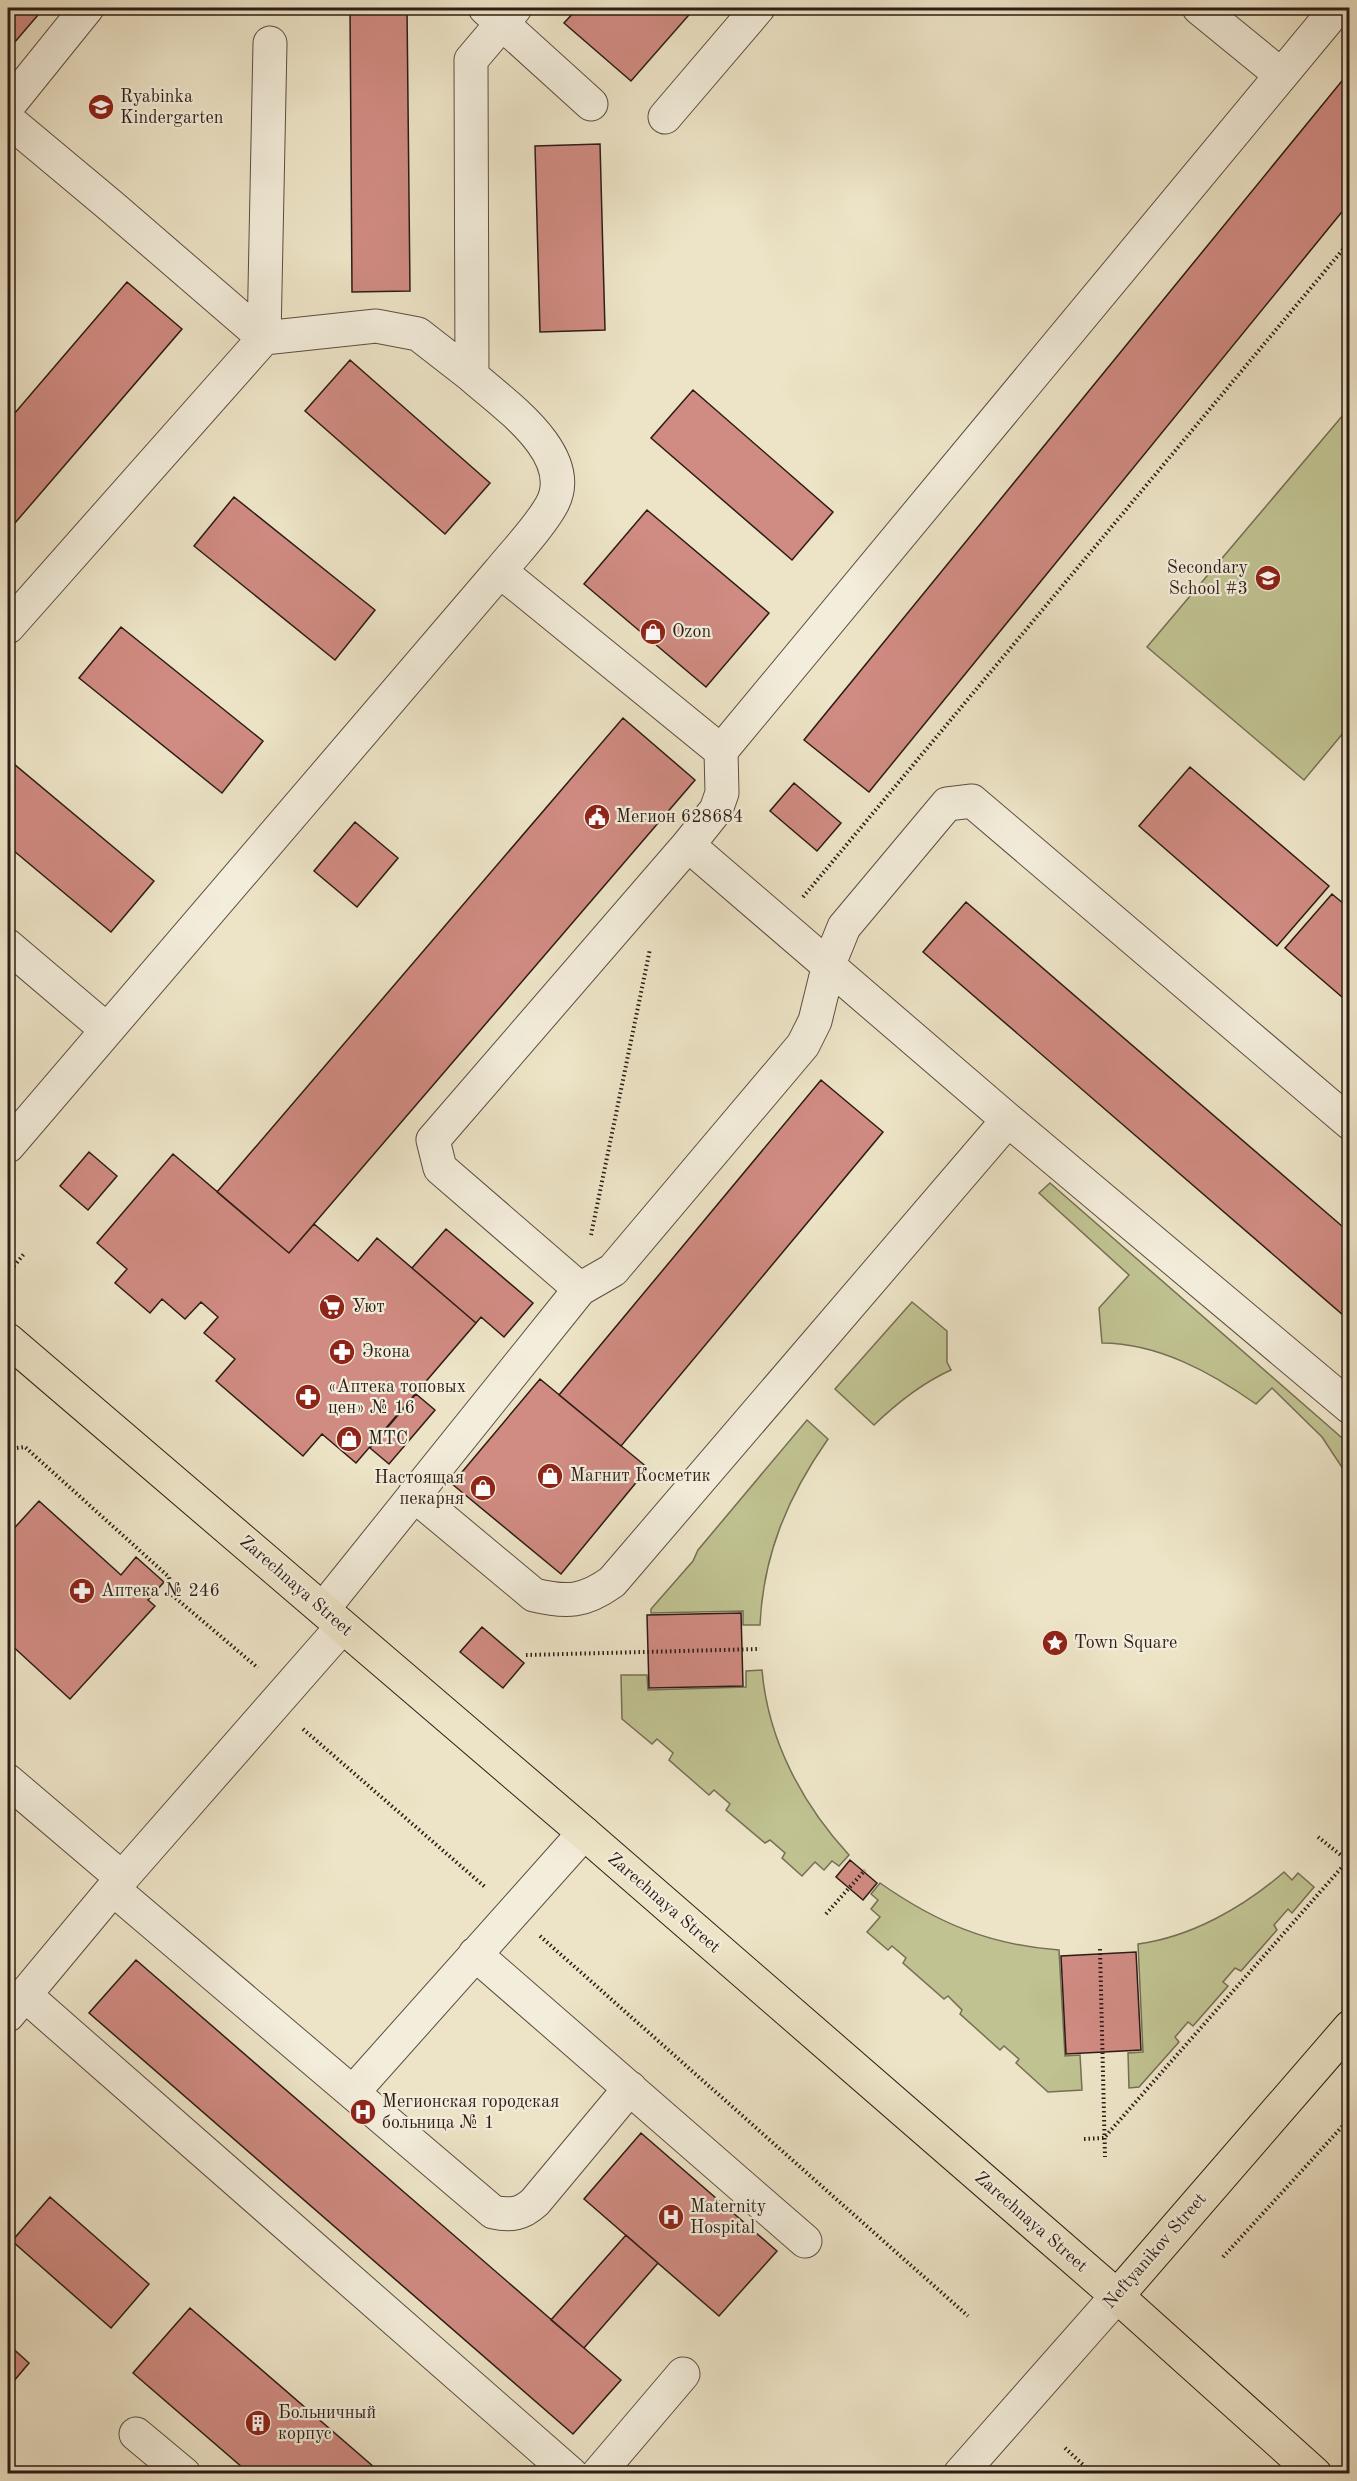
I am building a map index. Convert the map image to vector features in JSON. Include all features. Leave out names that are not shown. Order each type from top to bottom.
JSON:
[{"type":"main road","name":"Zarechnaya Street","points":[[11,1350],[333,1618],[584,1833],[1117,2296],[1315,2474]]},
{"type":"main road","name":"Neftyanikov Street","points":[[1117,2296],[1350,2027]]},
{"type":"street","points":[[8,106],[87,8]]},
{"type":"street","points":[[665,117],[758,8]]},
{"type":"street","points":[[1199,8],[1281,75]]},
{"type":"street","points":[[580,1289],[440,1168],[433,1140],[716,810],[722,793],[721,751],[1337,8]]},
{"type":"street","points":[[472,376],[471,60],[500,13],[591,104]]},
{"type":"street","points":[[264,338],[270,43]]},
{"type":"street","points":[[8,120],[264,338]]},
{"type":"street","points":[[8,1146],[500,572],[552,505],[559,478],[552,455],[528,426],[472,376],[418,334],[376,326],[264,338],[13,609]]},
{"type":"street","points":[[500,572],[721,751]]},
{"type":"street","points":[[571,2474],[16,2005],[117,1884],[278,1700],[414,1495],[580,1289],[613,1270],[803,1045],[815,1021],[829,964],[844,927],[947,804],[972,801],[1350,1123]]},
{"type":"street","points":[[688,845],[1008,1120],[1350,1407]]},
{"type":"street","points":[[8,946],[107,1030]]},
{"type":"street","points":[[414,1495],[534,1595],[559,1601],[593,1596],[612,1582],[1008,1120]]},
{"type":"street","points":[[8,1781],[117,1884],[493,2212],[509,2216],[526,2210],[535,2202],[630,2088]]},
{"type":"street","points":[[353,2092],[584,1833]]},
{"type":"street","points":[[476,1954],[805,2241]]},
{"type":"street","name":"Neftyanikov Street","points":[[960,2474],[1117,2296]]},
{"type":"street","points":[[598,2474],[683,2374]]},
{"type":"street","points":[[136,2434],[184,2474]]},
{"type":"path","points":[[780,925],[1350,241]]},
{"type":"path","points":[[580,1289],[652,939]]},
{"type":"path","points":[[8,1273],[24,1254]]},
{"type":"path","points":[[8,1449],[25,1447],[169,1577],[172,1595],[260,1670],[288,1715],[968,2316]]},
{"type":"path","points":[[526,1655],[760,1649]]},
{"type":"path","points":[[1084,2139],[1104,2138],[1348,1859],[1318,1837]]},
{"type":"path","points":[[826,1914],[865,1870]]},
{"type":"path","points":[[1100,1949],[1105,2157]]},
{"type":"path","points":[[1223,2257],[1350,2118]]},
{"type":"path","points":[[1065,2448],[1093,2474]]},
{"type":"green space","points":[[1349,408],[1349,726],[1304,780],[1147,647]]},
{"type":"green space","points":[[1050,1183],[1349,1444],[1349,1478],[1322,1437],[1272,1388],[1256,1404],[1203,1371],[1164,1354],[1123,1344],[1102,1343],[1099,1308],[1129,1275],[1039,1193]]},
{"type":"green space","points":[[912,1302],[947,1331],[947,1362],[951,1370],[910,1394],[874,1425],[835,1389]]},
{"type":"green space","points":[[807,1420],[828,1439],[801,1482],[780,1527],[766,1574],[760,1625],[743,1625],[743,1611],[651,1613],[651,1609],[693,1561],[698,1550]]},
{"type":"green space","points":[[762,1670],[772,1721],[790,1770],[816,1814],[849,1855],[839,1866],[832,1861],[824,1870],[815,1862],[802,1876],[782,1858],[785,1853],[770,1840],[765,1843],[726,1810],[730,1804],[714,1790],[709,1795],[669,1760],[673,1753],[657,1739],[652,1744],[622,1719],[621,1675],[647,1675],[648,1690],[746,1687],[746,1671]]},
{"type":"green space","points":[[1284,1872],[1292,1880],[1298,1873],[1314,1887],[1292,1913],[1288,1909],[1274,1925],[1277,1930],[1241,1971],[1235,1968],[1223,1982],[1228,1986],[1193,2026],[1188,2022],[1175,2037],[1179,2042],[1139,2087],[1129,2088],[1128,2053],[1143,2052],[1138,1944],[1178,1935],[1216,1918],[1252,1897]]},
{"type":"green space","points":[[880,1883],[922,1910],[965,1930],[1010,1943],[1059,1950],[1065,2056],[1080,2055],[1082,2090],[1048,2092],[1016,2063],[1019,2059],[1004,2046],[1000,2050],[960,2014],[962,2010],[948,1996],[944,1999],[903,1963],[906,1958],[892,1946],[888,1950],[867,1932],[880,1917],[871,1909],[878,1900],[871,1894]]},
{"type":"building","points":[[8,8],[44,8],[8,50]]},
{"type":"building","points":[[350,8],[407,8],[410,291],[352,292]]},
{"type":"building","points":[[578,8],[695,8],[631,81],[564,23]]},
{"type":"building","points":[[1350,71],[1350,202],[869,792],[804,740]]},
{"type":"building","points":[[600,144],[605,330],[540,332],[535,146]]},
{"type":"building","points":[[127,282],[182,329],[15,523],[8,516],[8,421]]},
{"type":"building","points":[[350,360],[490,483],[445,534],[305,411]]},
{"type":"building","points":[[693,390],[833,512],[792,560],[651,438]]},
{"type":"building","points":[[234,497],[375,610],[335,660],[194,546]]},
{"type":"building","points":[[647,510],[769,613],[706,687],[584,584]]},
{"type":"building","points":[[121,627],[263,741],[222,793],[79,678]]},
{"type":"building","points":[[623,718],[695,780],[289,1253],[217,1192]]},
{"type":"building","points":[[8,759],[154,881],[111,932],[8,846]]},
{"type":"building","points":[[1190,767],[1329,886],[1277,946],[1139,826]]},
{"type":"building","points":[[794,783],[841,823],[817,851],[770,811]]},
{"type":"building","points":[[355,822],[398,858],[357,907],[314,871]]},
{"type":"building","points":[[1332,894],[1350,909],[1350,988],[1342,997],[1285,948]]},
{"type":"building","points":[[966,902],[1350,1233],[1350,1321],[923,952]]},
{"type":"building","points":[[821,1080],[883,1132],[621,1446],[559,1395]]},
{"type":"building","points":[[89,1152],[117,1176],[88,1210],[60,1186]]},
{"type":"building","name":"Уют","points":[[173,1154],[289,1253],[314,1224],[358,1261],[377,1238],[476,1323],[356,1463],[322,1434],[303,1456],[216,1381],[235,1359],[204,1333],[218,1317],[201,1302],[185,1319],[162,1299],[150,1313],[115,1283],[127,1269],[97,1243]]},
{"type":"building","points":[[446,1229],[533,1303],[504,1337],[481,1317],[476,1323],[412,1268]]},
{"type":"building","name":"Магнит Косметик","points":[[540,1379],[648,1468],[561,1574],[452,1484]]},
{"type":"building","points":[[416,1394],[435,1410],[389,1464],[370,1448]]},
{"type":"building","name":"Аптека № 246","points":[[39,1501],[121,1575],[136,1557],[164,1582],[148,1600],[155,1606],[70,1699],[8,1642],[8,1535]]},
{"type":"building","points":[[741,1613],[743,1686],[649,1688],[647,1615]]},
{"type":"building","points":[[482,1627],[524,1663],[503,1688],[460,1652]]},
{"type":"building","points":[[850,1860],[877,1883],[863,1900],[836,1877]]},
{"type":"building","points":[[1136,1952],[1141,2050],[1066,2054],[1061,1956]]},
{"type":"building","points":[[136,1960],[621,2380],[573,2434],[89,2013]]},
{"type":"building","name":"Maternity Hospital","points":[[641,2133],[777,2251],[719,2316],[584,2199]]},
{"type":"building","points":[[50,2197],[149,2284],[111,2328],[12,2241]]},
{"type":"building","points":[[626,2235],[658,2263],[584,2348],[551,2320]]},
{"type":"building","name":"Больничный корпус","points":[[190,2308],[382,2474],[250,2474],[133,2373]]},
{"type":"building","points":[[8,2344],[29,2363],[8,2388]]},
{"type":"place","name":"Ryabinka Kindergarten","points":[[101,107]]},
{"type":"place","name":"Secondary School #3","points":[[1268,578]]},
{"type":"place","name":"Ozon","points":[[653,632]]},
{"type":"place","name":"Мегион 628684","points":[[597,817]]},
{"type":"place","name":"Уют","points":[[332,1307]]},
{"type":"place","name":"Экона","points":[[342,1352]]},
{"type":"place","name":"«Аптека топовых цен» № 16","points":[[308,1397]]},
{"type":"place","name":"МТС","points":[[349,1439]]},
{"type":"place","name":"Магнит Косметик","points":[[550,1476]]},
{"type":"place","name":"Настоящая пекарня","points":[[483,1488]]},
{"type":"place","name":"Аптека № 246","points":[[82,1591]]},
{"type":"place","name":"Town Square","points":[[1055,1643]]},
{"type":"place","name":"Мегионская городская больница № 1","points":[[363,2112]]},
{"type":"place","name":"Maternity Hospital","points":[[671,2217]]},
{"type":"place","name":"Больничный корпус","points":[[258,2423]]}]
